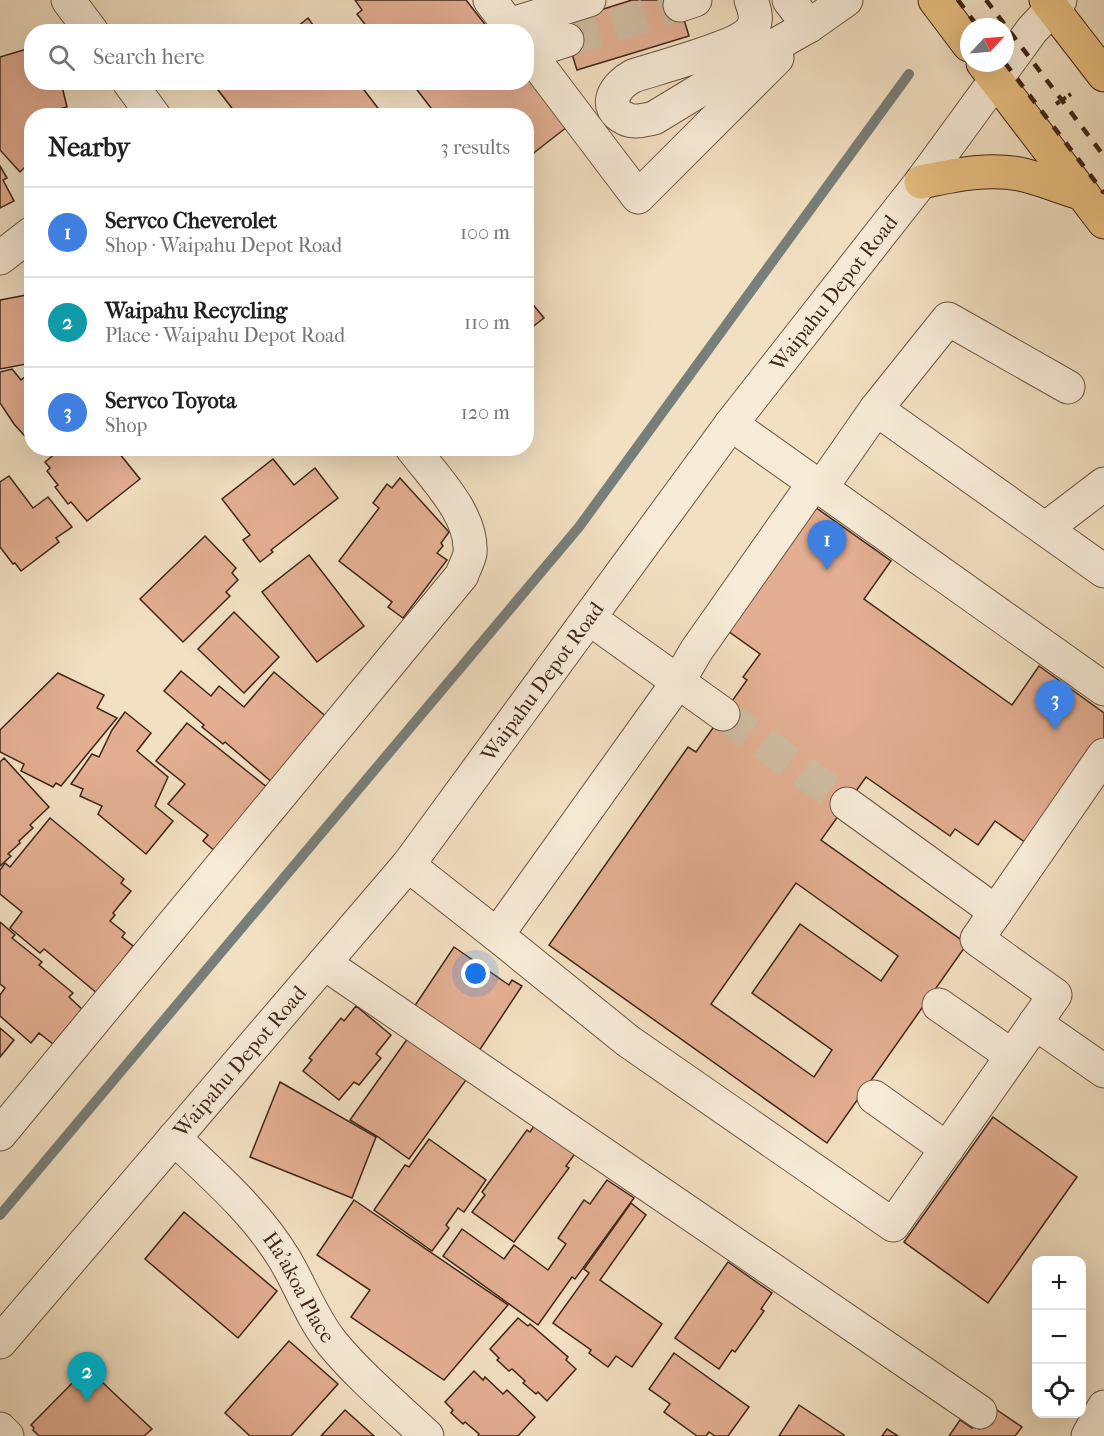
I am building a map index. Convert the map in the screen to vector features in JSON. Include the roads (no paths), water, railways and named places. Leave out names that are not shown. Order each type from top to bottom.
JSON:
[{"type":"main road","points":[[935,0],[960,33]]},
{"type":"main road","points":[[1052,3],[1104,75]]},
{"type":"main road","points":[[990,72],[1104,222]]},
{"type":"main road","points":[[921,182],[968,172],[993,172],[1023,175],[1083,194]]},
{"type":"street","points":[[68,0],[86,24]]},
{"type":"street","points":[[531,24],[589,0]]},
{"type":"street","points":[[751,0],[756,13],[753,27],[745,37],[719,49],[633,76],[622,82],[612,102],[616,111],[626,119],[638,121],[654,118],[809,26],[846,0]]},
{"type":"street","points":[[789,0],[809,26]]},
{"type":"street","name":"Waipahu Depot Road","points":[[1014,47],[1032,30],[1052,3]]},
{"type":"street","points":[[534,58],[638,197],[809,26]]},
{"type":"street","points":[[534,34],[567,40]]},
{"type":"street","name":"Waipahu Depot Road","points":[[0,1342],[408,865],[731,424],[921,182],[988,72]]},
{"type":"street","points":[[135,90],[148,108]]},
{"type":"street","points":[[0,258],[24,239]]},
{"type":"street","points":[[497,935],[678,682],[696,651],[817,485],[948,319],[1068,387]]},
{"type":"street","points":[[876,409],[1104,571]]},
{"type":"street","points":[[731,424],[1104,689]]},
{"type":"street","points":[[0,1134],[462,575],[470,554],[468,531],[457,507],[418,456]]},
{"type":"street","points":[[1046,529],[1104,484]]},
{"type":"street","points":[[589,618],[723,714]]},
{"type":"street","points":[[408,865],[628,1041],[893,1225],[1054,995],[977,939],[1104,756]]},
{"type":"street","points":[[847,804],[996,912]]},
{"type":"street","points":[[324,963],[980,1412]]},
{"type":"street","points":[[939,1005],[1012,1056]]},
{"type":"street","points":[[1035,1023],[1104,1071]]},
{"type":"street","points":[[874,1097],[947,1149]]},
{"type":"street","name":"Ha'akoa Place","points":[[174,1138],[251,1215],[284,1259],[306,1303],[331,1342],[357,1371],[427,1436]]},
{"type":"street","points":[[1088,1436],[1104,1407]]},
{"type":"street","points":[[0,1429],[7,1436]]},
{"type":"waterway","points":[[0,1215],[579,527],[909,74]]},
{"type":"tunnel","points":[[567,40],[680,5]]},
{"type":"tunnel","points":[[723,714],[847,804]]},
{"type":"railway","points":[[958,0],[971,18]]},
{"type":"railway","points":[[986,0],[1104,156]]},
{"type":"railway","points":[[1012,72],[1104,193]]},
{"type":"place","name":"Servco Cheverolet","points":[[827,570]]},
{"type":"place","name":"Servco Toyota","points":[[1055,730]]},
{"type":"place","name":"Waipahu Recycling","points":[[87,1402]]}]
